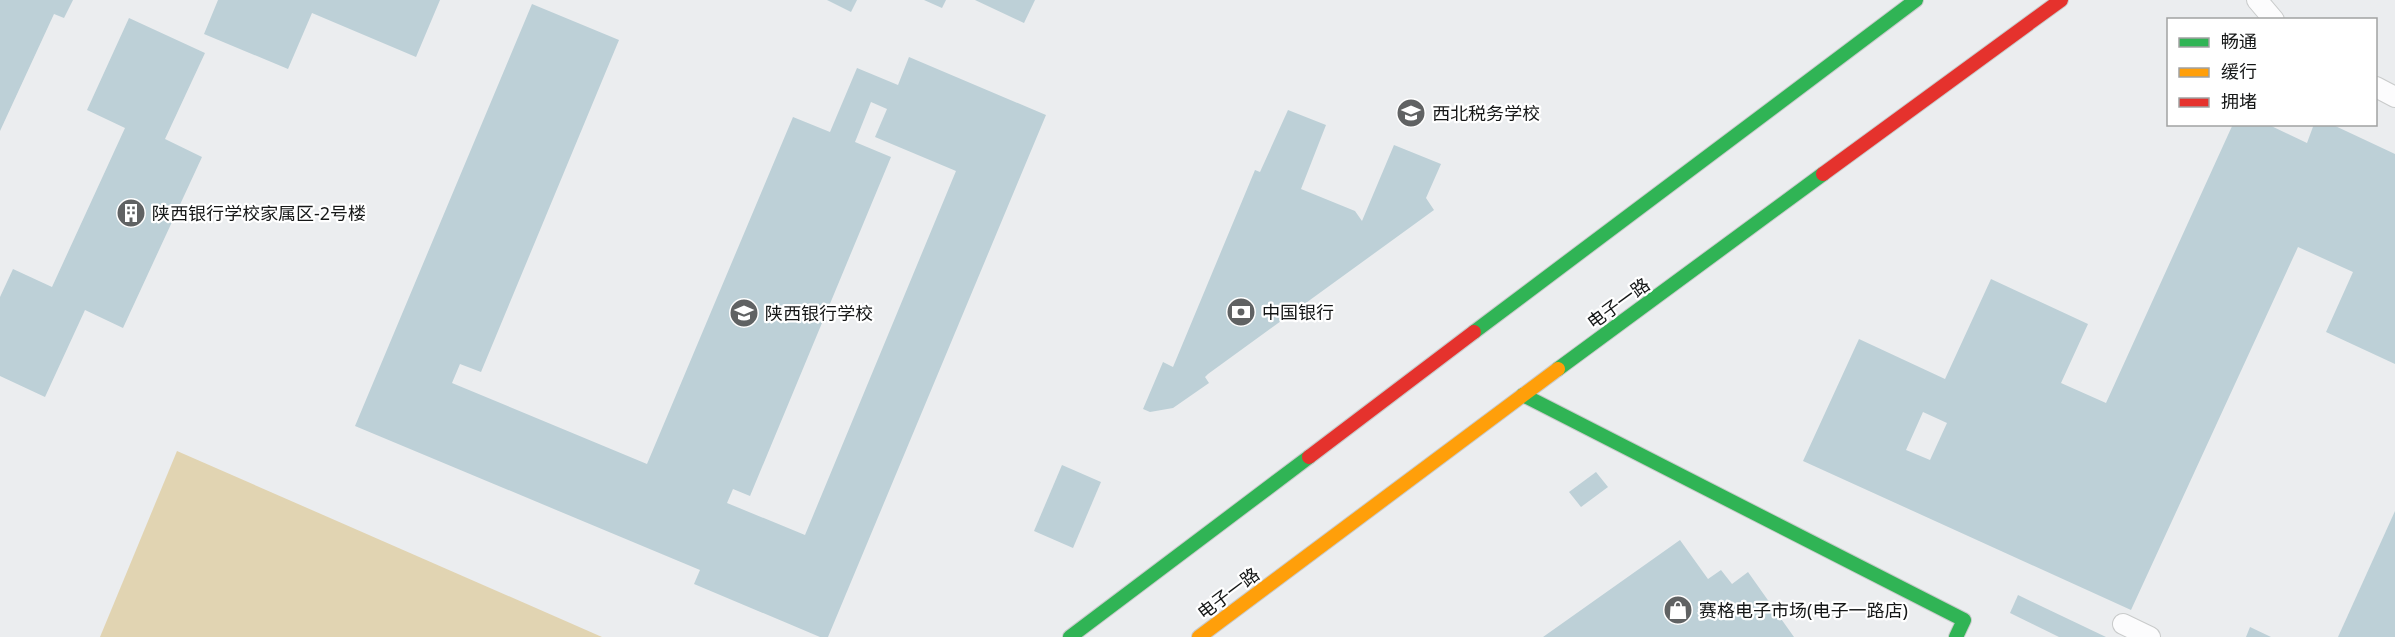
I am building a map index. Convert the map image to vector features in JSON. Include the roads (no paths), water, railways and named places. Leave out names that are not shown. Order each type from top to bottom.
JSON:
[{"type":"main road","points":[[1070,637],[1916,0]]},
{"type":"main road","name":"电子一路","points":[[1199,637],[1523,395],[2061,0]]},
{"type":"main road","points":[[1523,395],[1964,620],[1956,637]]},
{"type":"lane","points":[[2257,0],[2272,18]]},
{"type":"lane","points":[[2377,88],[2395,97]]},
{"type":"lane","points":[[2123,624],[2150,637]]},
{"type":"place","name":"西北税务学校","points":[[1411,113]]},
{"type":"place","name":"陕西银行学校家属区-2号楼","points":[[131,213]]},
{"type":"place","name":"中国银行","points":[[1241,312]]},
{"type":"place","name":"陕西银行学校","points":[[744,313]]},
{"type":"place","name":"赛格电子市场(电子一路店)","points":[[1678,610]]}]
